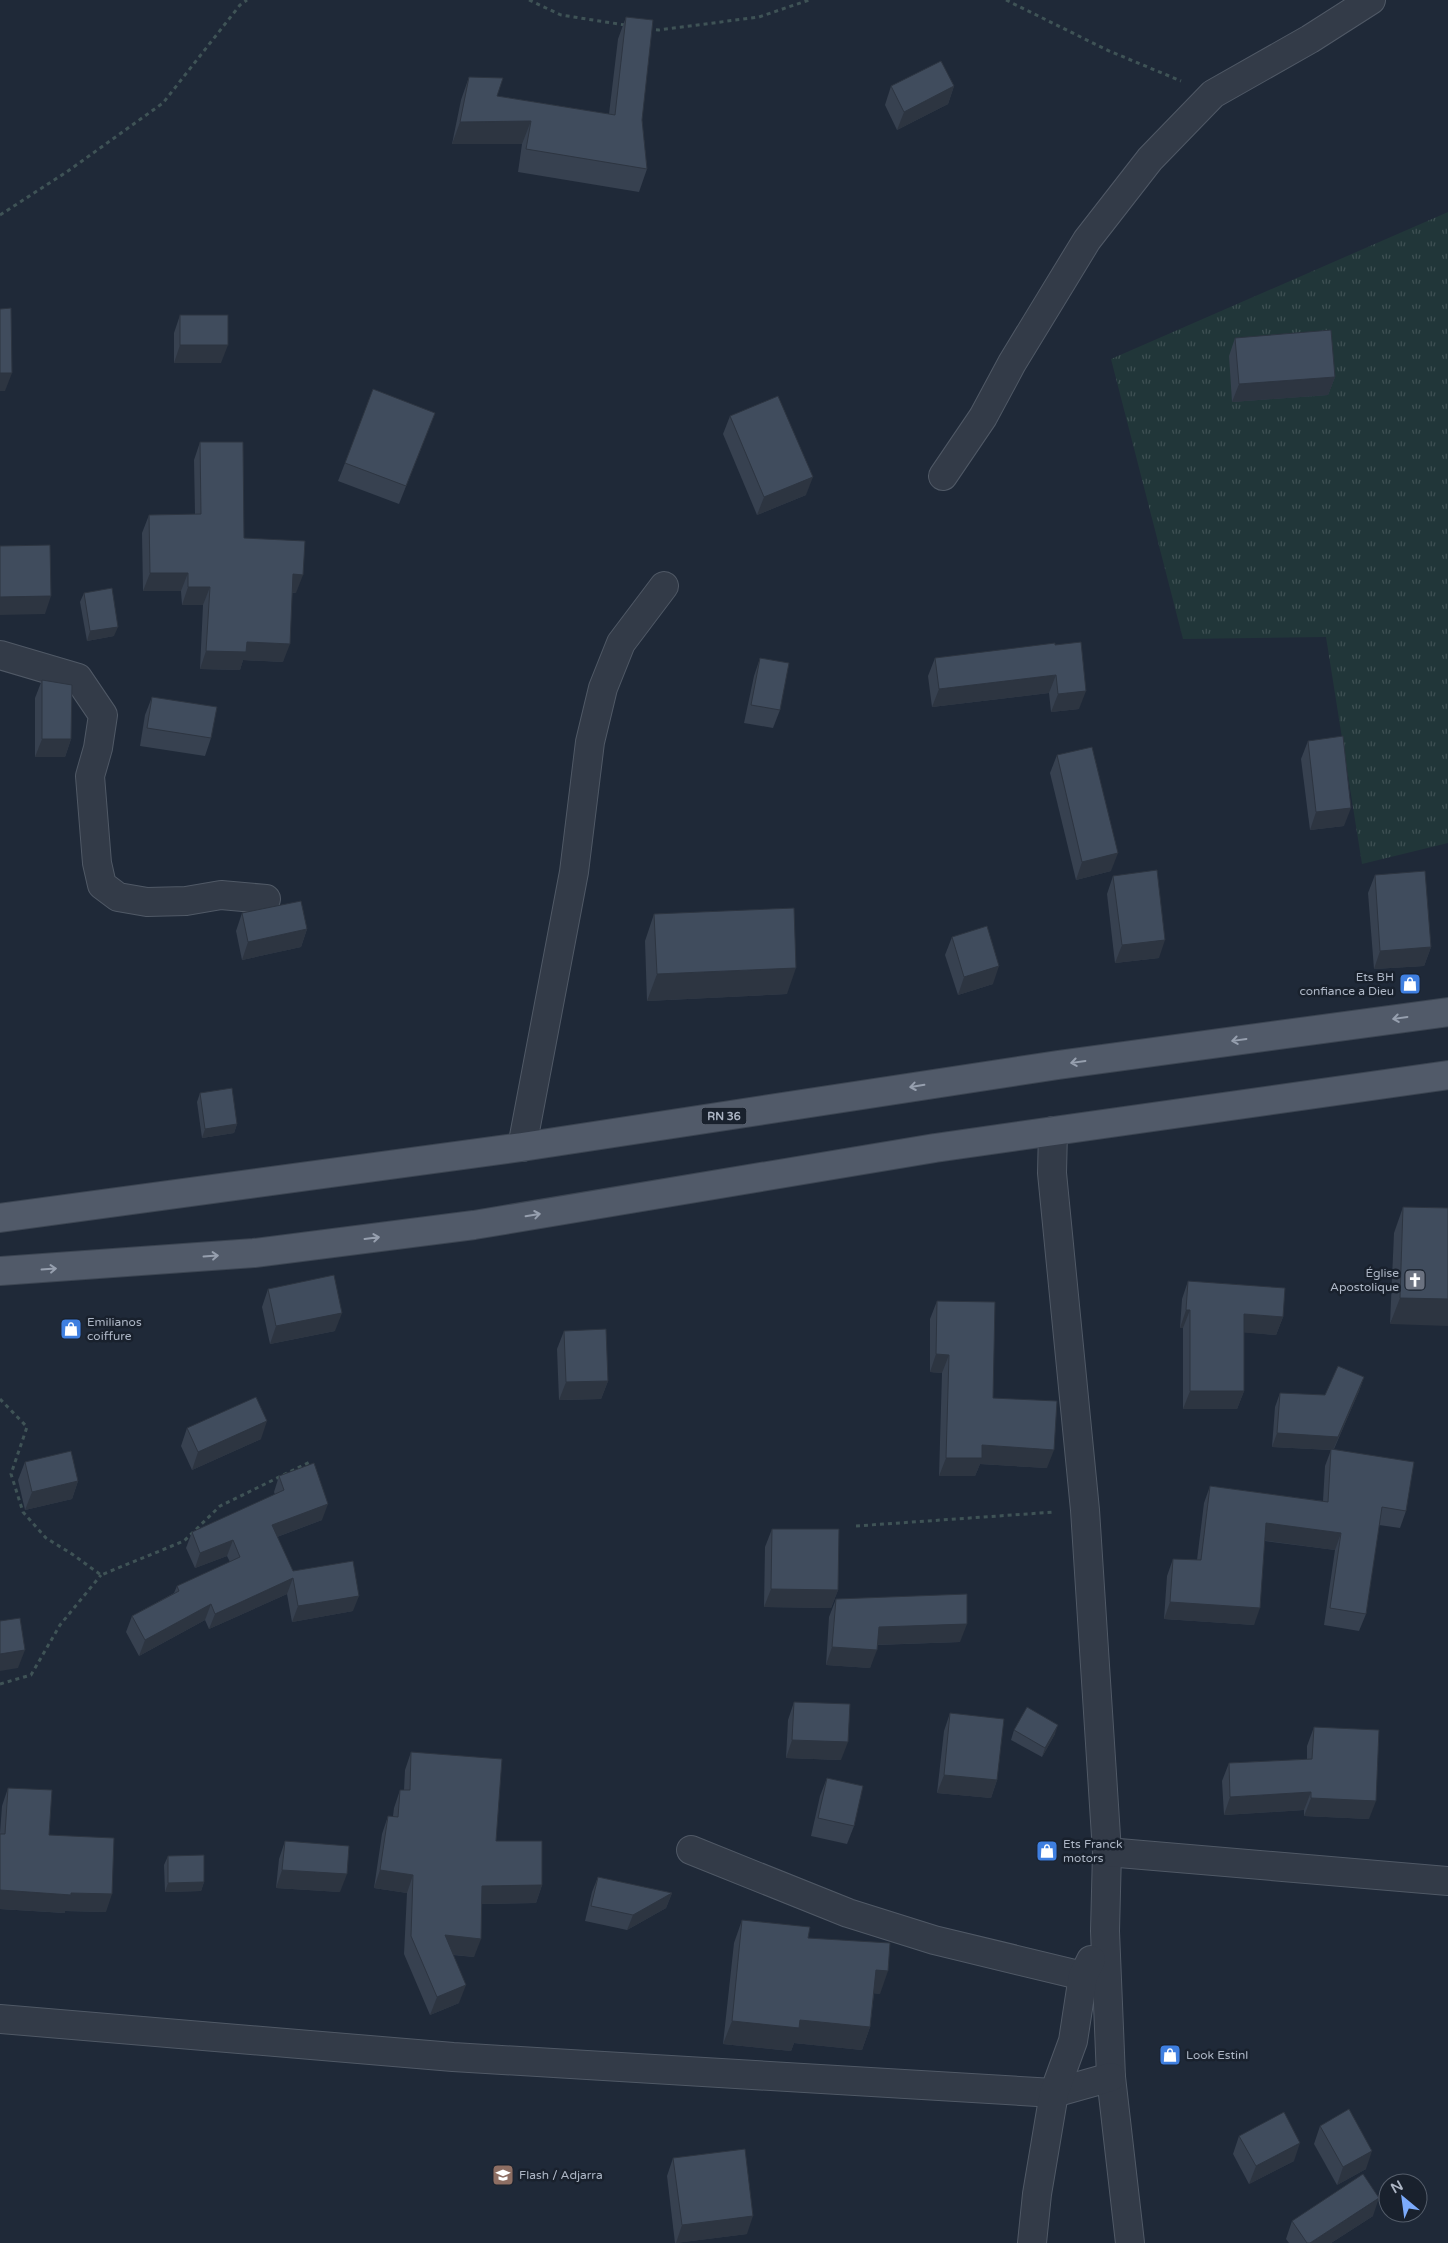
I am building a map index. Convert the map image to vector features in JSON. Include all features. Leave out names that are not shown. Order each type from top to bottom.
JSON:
[{"type":"main road","name":"RN 36","points":[[0,1218],[522,1147],[1058,1064],[1448,1012]]},
{"type":"main road","points":[[0,1271],[254,1253],[474,1225],[934,1148],[1448,1075]]},
{"type":"street","points":[[944,476],[983,417],[1012,362],[1087,240],[1150,159],[1213,94],[1310,39],[1371,0]]},
{"type":"street","points":[[522,1147],[574,872],[590,742],[603,688],[620,643],[664,586]]},
{"type":"street","points":[[0,655],[78,678],[103,715],[98,748],[90,776],[96,863],[102,885],[118,897],[147,902],[186,901],[220,895],[266,899]]},
{"type":"street","points":[[1053,1131],[1052,1173],[1085,1510],[1107,1852],[1105,1931],[1111,2077],[1130,2243]]},
{"type":"street","points":[[691,1850],[848,1912],[934,1940],[1083,1976]]},
{"type":"street","points":[[1107,1852],[1448,1881]]},
{"type":"street","points":[[1032,2243],[1036,2194],[1054,2093],[1073,2041],[1083,1976],[1105,1931]]},
{"type":"street","points":[[0,2019],[453,2057],[1054,2093],[1111,2077]]},
{"type":"path","points":[[0,215],[163,103],[240,5],[247,0]]},
{"type":"path","points":[[530,0],[560,15],[630,26]]},
{"type":"path","points":[[640,27],[659,30],[759,17],[809,0]]},
{"type":"path","points":[[1006,0],[1107,50],[1213,94]]},
{"type":"path","points":[[0,1399],[27,1427],[11,1474],[22,1512],[46,1538],[101,1574]]},
{"type":"path","points":[[0,1684],[31,1675],[60,1625],[101,1574],[184,1541],[220,1506],[312,1461]]},
{"type":"path","points":[[856,1526],[1085,1510]]},
{"type":"green space","points":[[1448,212],[1448,843],[1362,864],[1326,637],[1183,639],[1111,359]]},
{"type":"building","points":[[626,17],[653,20],[642,120],[647,169],[526,149],[531,121],[460,122],[469,77],[503,78],[497,96],[615,115]]},
{"type":"building","points":[[941,61],[954,86],[904,112],[891,86]]},
{"type":"building","points":[[11,308],[12,373],[0,373],[0,309]]},
{"type":"building","points":[[180,315],[228,315],[228,345],[180,345]]},
{"type":"building","points":[[1331,330],[1335,377],[1239,384],[1235,338]]},
{"type":"building","points":[[373,389],[435,413],[406,486],[345,463]]},
{"type":"building","points":[[778,396],[813,477],[764,497],[730,416]]},
{"type":"building","points":[[200,442],[243,442],[244,538],[305,541],[303,575],[293,574],[290,644],[247,642],[246,652],[206,651],[210,587],[188,587],[188,573],[150,573],[149,515],[201,514]]},
{"type":"building","points":[[50,545],[51,596],[0,597],[0,546]]},
{"type":"building","points":[[112,588],[118,627],[90,631],[84,593]]},
{"type":"building","points":[[1081,642],[1086,691],[1058,694],[1056,675],[939,689],[935,658],[1055,643],[1055,645]]},
{"type":"building","points":[[760,658],[789,663],[780,710],[751,705]]},
{"type":"building","points":[[42,680],[72,685],[71,739],[42,739]]},
{"type":"building","points":[[152,697],[217,707],[211,738],[147,728]]},
{"type":"building","points":[[1343,736],[1351,808],[1316,812],[1308,741]]},
{"type":"building","points":[[1092,747],[1118,853],[1082,862],[1057,755]]},
{"type":"building","points":[[1157,870],[1165,940],[1122,945],[1113,876]]},
{"type":"building","points":[[1425,871],[1431,947],[1380,951],[1375,875]]},
{"type":"building","points":[[301,901],[307,929],[248,942],[242,913]]},
{"type":"building","points":[[794,908],[796,968],[657,974],[654,914]]},
{"type":"building","points":[[987,926],[999,966],[964,977],[952,937]]},
{"type":"building","points":[[232,1088],[237,1124],[205,1129],[200,1093]]},
{"type":"building","points":[[1403,1207],[1448,1208],[1448,1299],[1400,1298]]},
{"type":"building","points":[[334,1275],[342,1313],[276,1326],[268,1289]]},
{"type":"building","points":[[1188,1281],[1285,1288],[1283,1317],[1244,1314],[1244,1391],[1190,1391],[1190,1310],[1186,1310]]},
{"type":"building","points":[[937,1301],[995,1302],[993,1398],[1057,1401],[1054,1450],[982,1445],[982,1458],[946,1458],[949,1355],[936,1354]]},
{"type":"building","points":[[606,1329],[608,1381],[566,1382],[564,1331]]},
{"type":"building","points":[[1338,1366],[1364,1377],[1338,1437],[1277,1433],[1280,1393],[1325,1395]]},
{"type":"building","points":[[256,1397],[267,1421],[198,1452],[187,1428]]},
{"type":"building","points":[[1331,1449],[1414,1462],[1406,1511],[1382,1507],[1366,1614],[1330,1608],[1341,1533],[1266,1523],[1260,1608],[1170,1602],[1173,1559],[1201,1560],[1210,1486],[1328,1502]]},
{"type":"building","points":[[71,1451],[78,1481],[32,1492],[25,1462]]},
{"type":"building","points":[[314,1463],[328,1504],[272,1525],[293,1571],[353,1561],[359,1596],[298,1606],[293,1578],[215,1614],[211,1604],[145,1640],[132,1616],[179,1591],[177,1586],[240,1557],[233,1540],[200,1553],[192,1532],[284,1490],[279,1476]]},
{"type":"building","points":[[772,1529],[839,1529],[838,1590],[771,1589]]},
{"type":"building","points":[[967,1594],[967,1624],[879,1627],[877,1650],[832,1647],[836,1599]]},
{"type":"building","points":[[20,1618],[25,1650],[0,1654],[0,1621]]},
{"type":"building","points":[[794,1702],[850,1704],[848,1742],[792,1740]]},
{"type":"building","points":[[1027,1707],[1058,1725],[1045,1748],[1014,1730]]},
{"type":"building","points":[[950,1713],[1004,1719],[997,1780],[944,1775]]},
{"type":"building","points":[[1314,1727],[1379,1730],[1376,1801],[1311,1798],[1311,1792],[1230,1797],[1229,1763],[1312,1759]]},
{"type":"building","points":[[411,1752],[502,1759],[496,1841],[542,1841],[542,1885],[482,1886],[481,1939],[445,1935],[466,1985],[437,1997],[411,1936],[413,1875],[380,1870],[388,1816],[398,1817],[400,1790],[410,1790]]},
{"type":"building","points":[[827,1778],[863,1786],[854,1826],[818,1818]]},
{"type":"building","points":[[8,1788],[52,1790],[49,1835],[114,1838],[112,1894],[71,1893],[71,1895],[0,1890],[0,1834],[5,1834]]},
{"type":"building","points":[[285,1841],[349,1846],[347,1874],[282,1870]]},
{"type":"building","points":[[204,1855],[204,1882],[168,1883],[168,1856]]},
{"type":"building","points":[[598,1877],[672,1893],[633,1915],[591,1906]]},
{"type":"building","points":[[742,1920],[810,1927],[808,1938],[890,1943],[888,1971],[876,1970],[870,2027],[800,2020],[799,2028],[732,2021]]},
{"type":"building","points":[[1349,2109],[1372,2151],[1343,2167],[1320,2126]]},
{"type":"building","points":[[1284,2112],[1300,2143],[1256,2166],[1239,2136]]},
{"type":"building","points":[[745,2149],[753,2216],[682,2225],[673,2158]]},
{"type":"building","points":[[1363,2174],[1378,2196],[1378,2199],[1310,2243],[1307,2243],[1292,2221]]},
{"type":"place","name":"Ets BH confiance a Dieu","points":[[1410,984]]},
{"type":"place","name":"Église Apostolique","points":[[1415,1280]]},
{"type":"place","name":"Emilianos coiffure","points":[[71,1329]]},
{"type":"place","name":"Ets Franck motors","points":[[1047,1851]]},
{"type":"place","name":"Look Estinl","points":[[1170,2055]]},
{"type":"place","name":"Flash / Adjarra","points":[[503,2175]]}]
